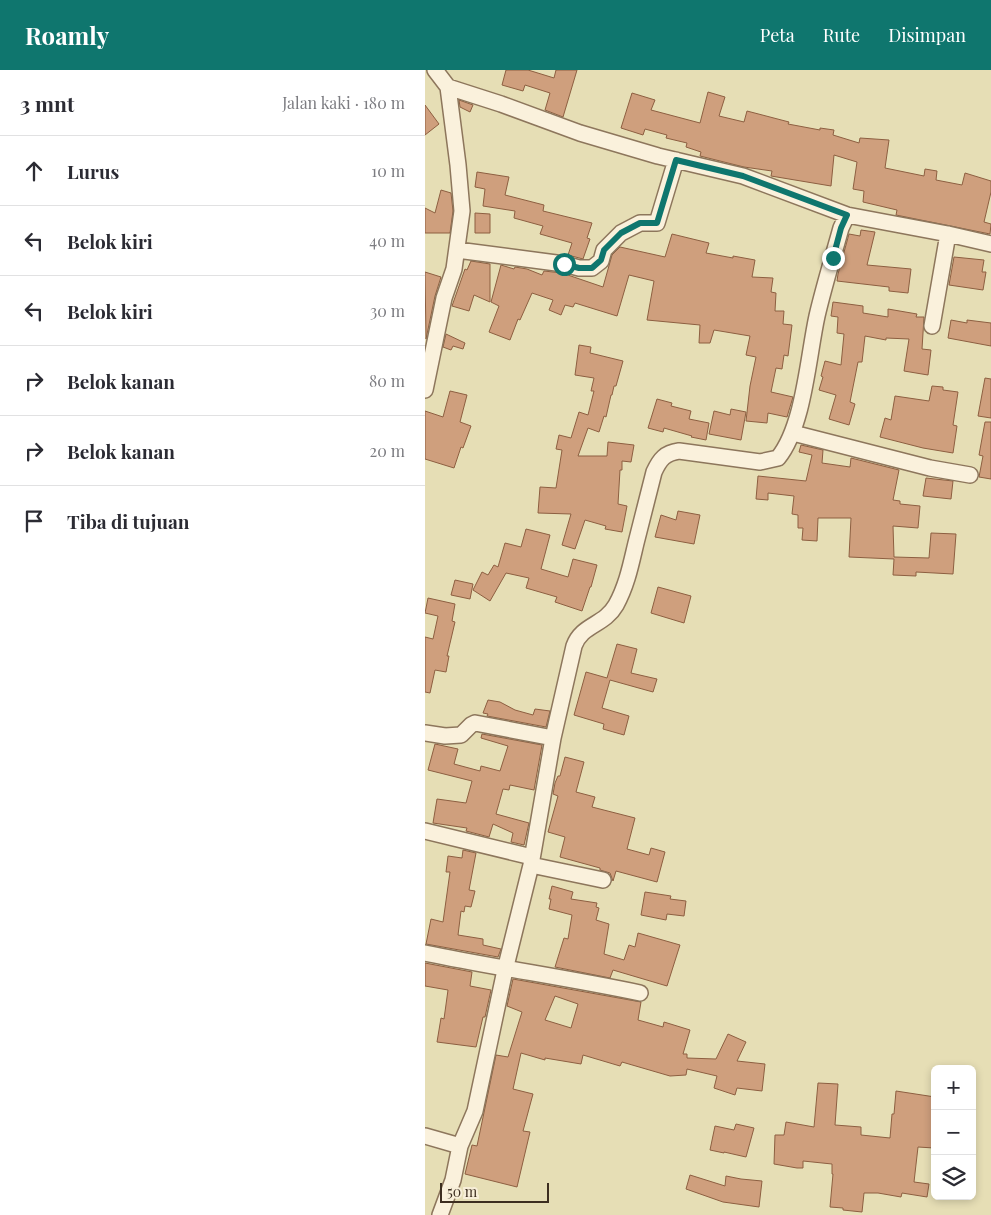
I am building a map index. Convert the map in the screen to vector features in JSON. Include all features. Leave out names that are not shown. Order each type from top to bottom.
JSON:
[{"type":"street","points":[[425,390],[445,298],[454,269],[462,211],[448,88],[435,70]]},
{"type":"street","points":[[448,88],[501,104],[580,134],[743,176],[847,215],[991,244]]},
{"type":"street","points":[[457,250],[564,264],[579,268],[592,268],[601,260],[604,250],[621,233],[640,223],[657,223],[676,160]]},
{"type":"street","points":[[440,1215],[453,1180],[460,1146],[475,1111],[505,970],[531,861],[553,738],[577,637],[605,619],[626,584],[654,472],[660,460],[670,452],[679,451],[760,462],[778,458],[787,447],[798,414],[817,315],[841,228],[847,215]]},
{"type":"street","points":[[931,326],[947,234]]},
{"type":"street","points":[[793,433],[930,468],[971,475]]},
{"type":"street","points":[[425,733],[445,736],[461,735],[475,723],[553,738]]},
{"type":"street","points":[[425,831],[603,880]]},
{"type":"street","points":[[425,953],[505,970],[589,982],[640,992]]},
{"type":"street","points":[[425,1136],[460,1146]]},
{"type":"shaded area","points":[[425,70],[991,70],[991,1215],[425,1215]]},
{"type":"building","points":[[506,70],[528,70],[554,78],[556,70],[577,70],[563,117],[545,110],[550,93],[525,85],[523,91],[502,85]]},
{"type":"building","points":[[708,92],[725,97],[719,116],[744,122],[747,111],[789,122],[788,124],[820,130],[820,128],[834,130],[833,135],[859,143],[860,138],[889,140],[885,168],[924,176],[925,169],[937,171],[936,180],[962,185],[965,173],[991,181],[991,192],[984,222],[991,224],[990,234],[896,215],[897,210],[863,202],[864,191],[853,189],[857,162],[834,155],[831,186],[771,176],[772,171],[744,167],[700,156],[701,152],[686,147],[687,143],[666,138],[667,135],[645,129],[643,135],[621,128],[632,93],[655,100],[651,110],[700,123]]},
{"type":"building","points":[[459,100],[473,105],[470,112],[460,107]]},
{"type":"building","points":[[425,105],[439,124],[425,135]]},
{"type":"building","points":[[477,172],[509,177],[505,195],[544,205],[543,211],[592,223],[587,238],[590,239],[583,259],[568,255],[572,243],[540,234],[543,226],[514,218],[515,211],[483,206],[485,189],[475,187]]},
{"type":"building","points":[[441,190],[451,193],[453,211],[450,233],[425,233],[425,208],[435,213]]},
{"type":"building","points":[[475,213],[490,214],[490,233],[475,233]]},
{"type":"building","points":[[861,230],[875,232],[867,265],[911,269],[908,293],[889,291],[889,287],[837,281],[849,234],[860,236]]},
{"type":"building","points":[[672,234],[709,243],[706,253],[755,260],[752,277],[773,278],[771,292],[776,293],[775,311],[784,311],[783,324],[792,325],[788,356],[784,355],[782,369],[776,368],[771,392],[793,397],[787,417],[768,413],[767,423],[746,421],[756,357],[746,355],[750,336],[714,330],[710,343],[699,343],[700,325],[647,320],[654,281],[629,275],[617,316],[575,303],[573,307],[565,305],[561,315],[549,310],[553,300],[532,293],[520,320],[518,319],[510,340],[489,332],[499,306],[491,302],[501,265],[514,269],[515,267],[527,269],[542,275],[544,271],[562,273],[603,287],[612,255],[620,247],[665,257]]},
{"type":"building","points":[[954,257],[984,260],[982,272],[986,272],[983,290],[949,285]]},
{"type":"building","points":[[471,261],[490,264],[490,302],[474,295],[469,311],[452,306],[465,269],[467,270]]},
{"type":"building","points":[[425,272],[441,277],[426,339]]},
{"type":"building","points":[[833,302],[863,306],[863,313],[888,317],[888,309],[917,314],[916,317],[924,317],[922,349],[931,350],[928,375],[904,371],[909,339],[886,338],[886,340],[865,336],[862,362],[858,362],[850,402],[855,404],[849,425],[829,419],[836,395],[819,390],[825,361],[841,365],[844,334],[837,333],[838,317],[831,316]]},
{"type":"building","points":[[951,320],[967,323],[967,320],[991,323],[991,346],[948,338]]},
{"type":"building","points":[[446,334],[465,343],[463,349],[453,346],[451,350],[443,347]]},
{"type":"building","points":[[579,345],[591,347],[590,353],[623,361],[616,386],[614,386],[611,395],[606,417],[604,416],[599,432],[588,428],[578,456],[607,456],[608,442],[634,445],[631,462],[622,461],[622,470],[620,470],[618,504],[627,506],[622,532],[605,529],[606,526],[585,520],[575,549],[562,545],[571,514],[538,513],[540,487],[556,488],[562,450],[556,449],[559,435],[571,438],[579,412],[588,415],[594,391],[591,391],[594,378],[575,375]]},
{"type":"building","points":[[985,378],[991,379],[991,418],[978,416]]},
{"type":"building","points":[[932,386],[958,392],[953,425],[957,426],[953,453],[923,448],[880,437],[885,418],[891,420],[895,396],[929,401]]},
{"type":"building","points":[[450,391],[467,395],[460,422],[471,426],[454,468],[425,459],[425,411],[443,417]]},
{"type":"building","points":[[657,399],[672,403],[671,406],[691,411],[689,419],[709,423],[706,440],[664,428],[663,432],[648,428]]},
{"type":"building","points":[[731,409],[746,412],[741,440],[709,434],[714,411],[730,415]]},
{"type":"building","points":[[985,422],[991,422],[991,479],[979,477],[983,456],[979,455]]},
{"type":"building","points":[[801,445],[823,450],[822,463],[850,467],[851,458],[899,470],[893,500],[900,501],[900,504],[920,506],[918,528],[893,526],[894,557],[929,558],[931,533],[956,534],[953,574],[916,572],[916,576],[893,575],[894,559],[849,557],[851,518],[818,518],[817,541],[802,540],[803,528],[798,528],[798,515],[792,514],[794,496],[768,493],[768,500],[756,499],[758,476],[806,481],[812,455],[799,452]]},
{"type":"building","points":[[926,478],[953,481],[951,499],[923,496]]},
{"type":"building","points":[[678,511],[700,515],[694,544],[655,537],[661,515],[676,520]]},
{"type":"building","points":[[526,529],[550,535],[541,569],[568,577],[573,559],[597,565],[582,611],[555,602],[557,597],[526,588],[529,578],[506,573],[490,601],[473,590],[482,572],[488,575],[494,565],[498,567],[505,543],[521,547]]},
{"type":"building","points":[[455,580],[473,584],[470,599],[451,595]]},
{"type":"building","points":[[658,587],[691,596],[684,623],[651,613]]},
{"type":"building","points":[[428,598],[455,604],[452,621],[455,622],[447,656],[449,656],[446,672],[435,670],[430,693],[425,692],[425,637],[433,639],[438,616],[425,613]]},
{"type":"building","points":[[617,644],[637,649],[631,673],[657,679],[653,692],[610,680],[602,708],[629,716],[624,735],[603,729],[604,724],[574,715],[586,672],[607,678]]},
{"type":"building","points":[[488,700],[500,702],[515,710],[533,715],[535,709],[550,711],[546,727],[487,716],[488,714],[483,713]]},
{"type":"building","points":[[482,734],[542,745],[534,790],[510,785],[509,790],[503,789],[496,814],[529,823],[524,845],[511,842],[513,833],[493,824],[489,837],[466,831],[467,828],[433,823],[437,799],[466,803],[472,781],[428,770],[435,744],[458,749],[454,764],[480,771],[481,766],[500,771],[508,746],[481,738]]},
{"type":"building","points":[[565,757],[584,762],[576,792],[595,797],[592,807],[635,818],[627,849],[649,855],[651,848],[665,852],[657,882],[616,871],[613,881],[610,873],[600,870],[600,868],[560,857],[565,837],[548,832],[558,796],[553,794],[555,783],[558,776],[560,776]]},
{"type":"building","points":[[463,850],[476,853],[469,890],[475,891],[471,907],[465,906],[464,912],[461,911],[458,935],[483,939],[483,945],[501,949],[498,957],[426,944],[431,919],[443,922],[450,872],[446,872],[448,856],[462,858]]},
{"type":"building","points":[[552,886],[573,892],[571,899],[597,903],[596,907],[599,908],[596,920],[609,924],[604,954],[624,960],[629,945],[635,947],[638,933],[680,945],[667,986],[613,970],[610,978],[555,967],[564,938],[568,939],[572,915],[549,909]]},
{"type":"building","points":[[645,892],[671,896],[670,899],[686,901],[684,916],[667,914],[666,920],[641,915]]},
{"type":"building","points":[[425,963],[472,972],[470,986],[491,990],[476,1047],[437,1042],[441,1018],[444,1019],[448,990],[425,986]]},
{"type":"building","points":[[513,979],[641,1002],[638,1020],[663,1027],[664,1022],[690,1030],[683,1054],[687,1054],[687,1058],[716,1059],[728,1034],[746,1042],[737,1061],[765,1064],[762,1091],[737,1088],[735,1095],[714,1088],[717,1076],[687,1069],[686,1075],[670,1076],[622,1062],[620,1066],[583,1055],[581,1064],[545,1058],[545,1060],[521,1053],[513,1089],[533,1094],[523,1131],[530,1132],[517,1187],[465,1174],[472,1145],[477,1146],[496,1055],[508,1057],[522,1012],[507,1006]],"holes":[[[555,996],[578,1004],[571,1028],[545,1020]]]},
{"type":"building","points":[[818,1083],[838,1084],[835,1125],[861,1127],[861,1135],[890,1138],[896,1091],[931,1096],[931,1148],[918,1147],[914,1182],[929,1184],[927,1197],[902,1193],[901,1197],[878,1193],[864,1193],[862,1212],[830,1207],[832,1164],[803,1161],[803,1168],[797,1168],[774,1164],[775,1135],[784,1135],[786,1122],[814,1127]]},
{"type":"building","points":[[736,1124],[754,1128],[746,1157],[710,1150],[715,1126],[734,1130]]},
{"type":"building","points":[[690,1175],[725,1186],[726,1176],[762,1181],[759,1207],[723,1202],[686,1189]]},
{"type":"route","points":[[564,264],[579,268],[592,268],[601,260],[604,250],[621,233],[640,223],[657,223],[676,160],[743,176],[847,215],[841,228],[833,258]]}]
